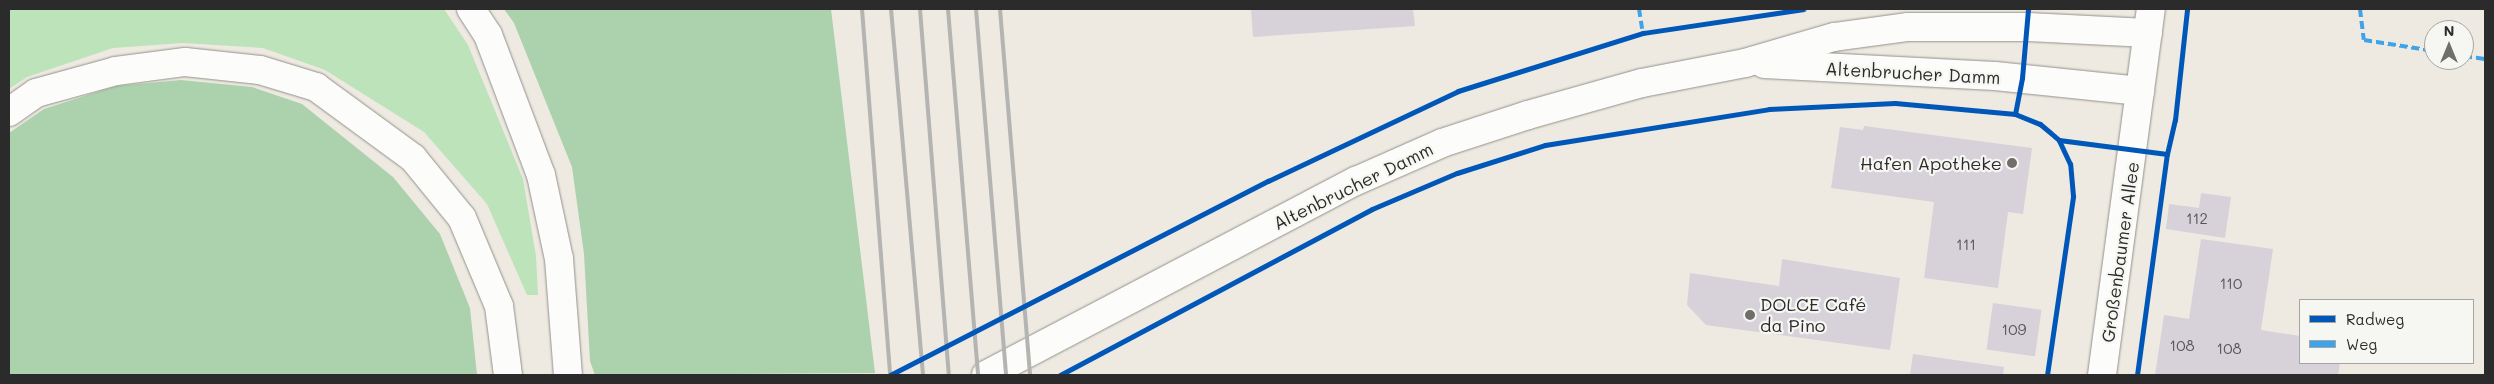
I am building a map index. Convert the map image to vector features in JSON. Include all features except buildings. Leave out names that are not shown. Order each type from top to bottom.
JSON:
[{"type":"main road","points":[[471,9],[488,35],[541,175],[559,259],[569,371]]},
{"type":"main road","name":"Altenbrucher Damm","points":[[986,375],[1356,181],[1442,143],[1642,83],[1745,63],[1834,37],[1908,27],[2028,27],[2149,21]]},
{"type":"main road","name":"Großenbaumer Allee","points":[[2102,375],[2149,21]]},
{"type":"main road","points":[[9,112],[36,93],[107,74],[185,62],[260,70],[316,86],[413,158],[462,218],[499,306],[508,375]]},
{"type":"main road","name":"Altenbrucher Damm","points":[[1745,63],[2013,78],[2140,91]]},
{"type":"green space","points":[[9,9],[444,9],[468,45],[523,179],[536,256],[538,295],[527,295],[487,204],[424,132],[325,70],[263,48],[183,43],[113,48],[27,77],[9,89]]},
{"type":"green space","points":[[504,9],[831,9],[875,373],[595,375],[590,361],[584,254],[572,167],[514,23]]},
{"type":"green space","points":[[181,80],[252,87],[302,104],[393,177],[440,234],[470,308],[477,375],[9,375],[9,133],[44,109],[116,86]]},
{"type":"railway","points":[[862,9],[890,375]]},
{"type":"railway","points":[[891,9],[923,375]]},
{"type":"railway","points":[[920,9],[949,375]]},
{"type":"railway","points":[[948,9],[978,375]]},
{"type":"railway","points":[[976,9],[1006,375]]},
{"type":"railway","points":[[1000,9],[1030,375]]},
{"type":"marked path","points":[[1639,9],[1643,33]]},
{"type":"marked path","points":[[2360,9],[2364,40],[2424,49]]},
{"type":"marked path","points":[[2474,57],[2485,59]]},
{"type":"cycle path","points":[[890,375],[1268,181],[1458,91],[1643,33],[1803,9]]},
{"type":"cycle path","points":[[2015,114],[2022,78],[2028,9]]},
{"type":"cycle path","points":[[2137,375],[2167,154],[2175,120],[2187,9]]},
{"type":"cycle path","points":[[1060,375],[1372,209],[1457,173],[1545,145],[1769,109],[1895,103],[2015,114],[2040,124],[2059,140],[2167,154]]},
{"type":"cycle path","points":[[2047,375],[2073,196],[2070,164],[2059,140]]},
{"type":"place","name":"Hafen Apotheke","points":[[2012,163]]},
{"type":"place","name":"DOLCE Café da Pino","points":[[1750,315]]}]
